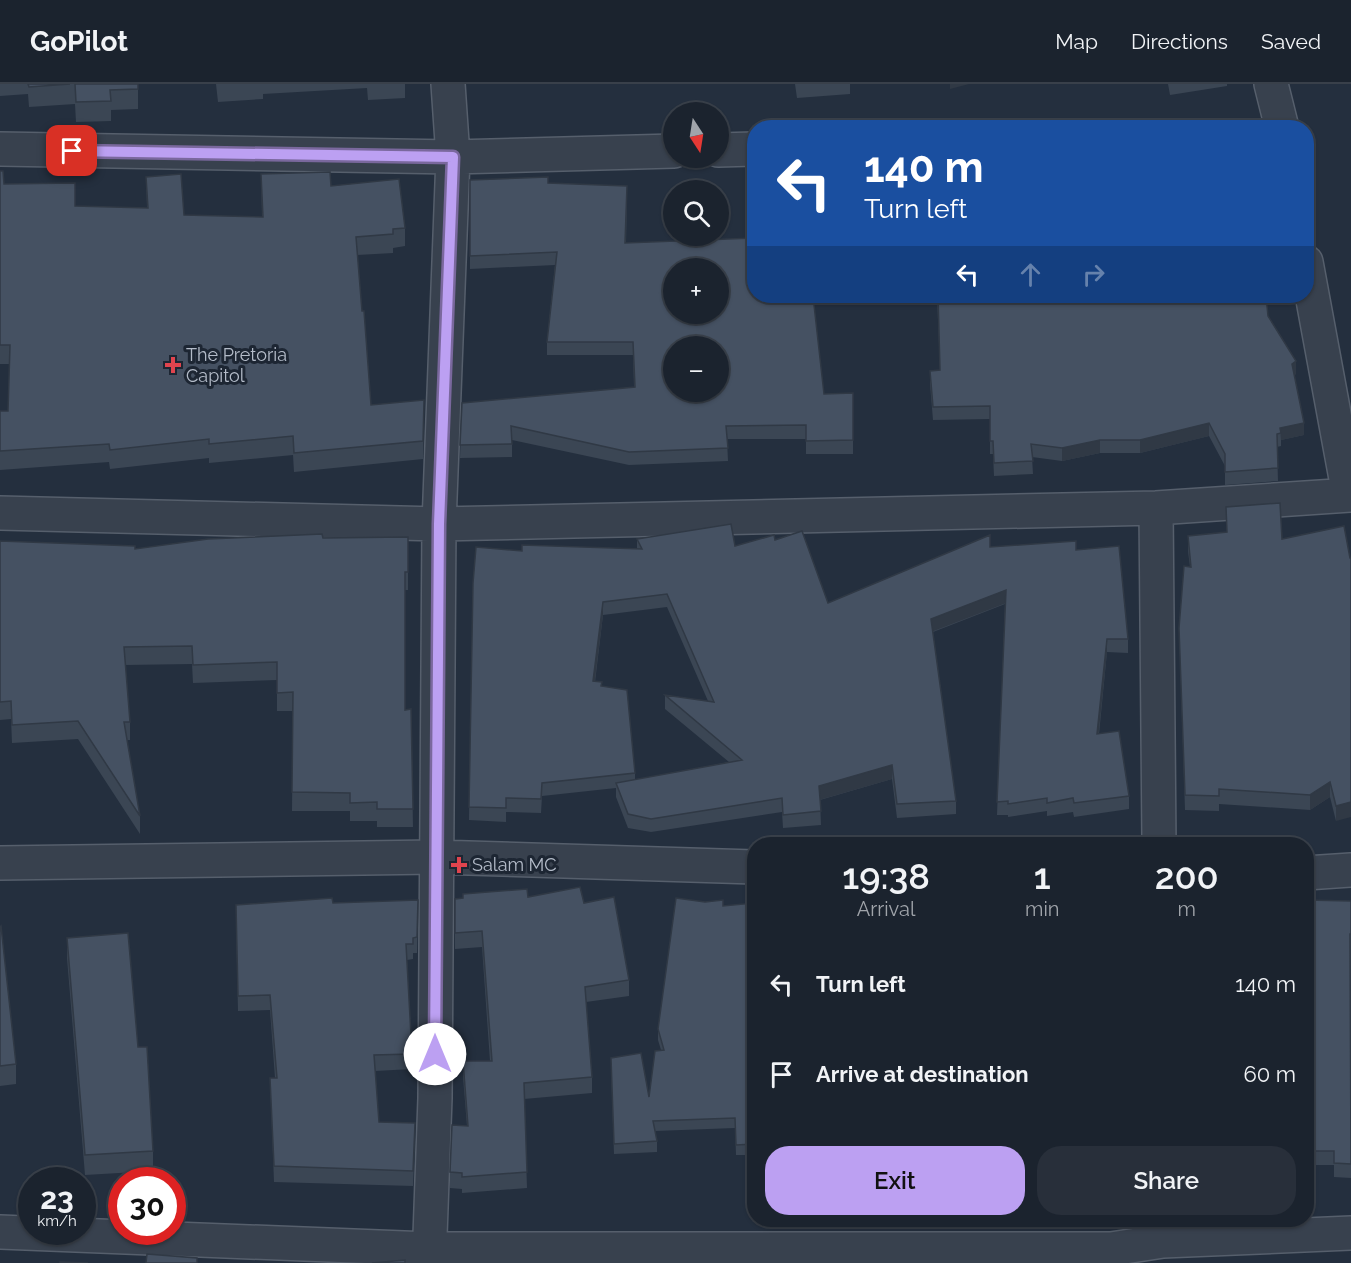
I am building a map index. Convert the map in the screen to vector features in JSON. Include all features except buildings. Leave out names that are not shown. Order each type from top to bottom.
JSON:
[{"type":"street","points":[[429,1256],[435,1098],[439,524],[453,157],[448,84]]},
{"type":"street","points":[[1271,84],[1280,120]]},
{"type":"street","points":[[0,149],[453,157],[663,151]]},
{"type":"street","points":[[729,150],[747,149]]},
{"type":"street","points":[[0,513],[439,524],[1156,508],[1350,495],[1314,303]]},
{"type":"street","points":[[1156,508],[1159,837]]},
{"type":"street","points":[[0,863],[436,857],[747,867]]},
{"type":"street","points":[[1314,872],[1351,870]]},
{"type":"street","points":[[0,1232],[429,1256],[1111,1249],[1164,1241],[1351,1233]]},
{"type":"place","name":"The Pretoria Capitol","points":[[173,365]]},
{"type":"place","name":"Salam MC","points":[[459,865]]},
{"type":"route","points":[[72,151],[453,157],[439,524],[435,1054]]}]
